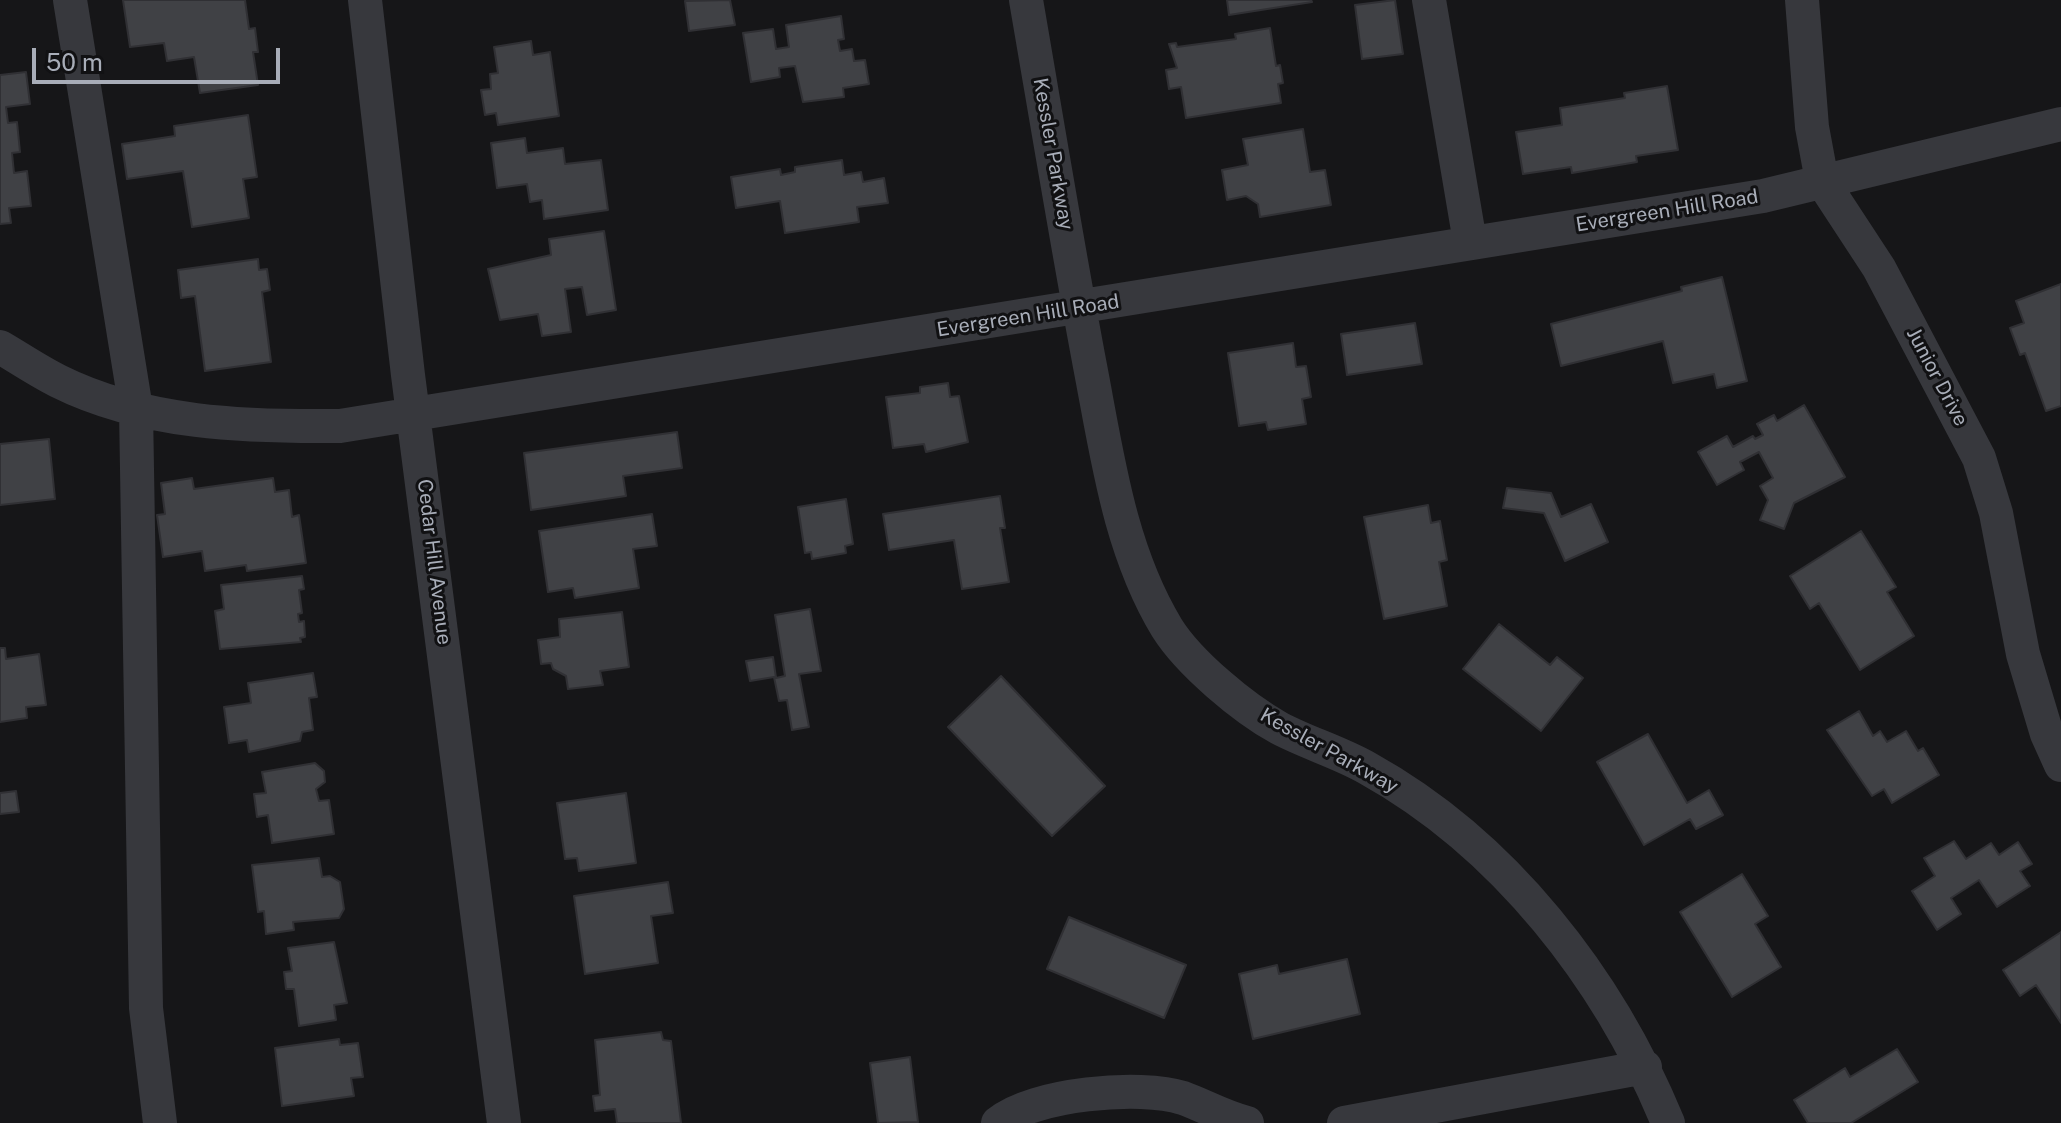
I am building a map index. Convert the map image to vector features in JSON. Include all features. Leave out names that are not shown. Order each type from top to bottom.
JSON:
[{"type":"street","points":[[70,0],[136,409],[146,1008],[160,1123]]},
{"type":"street","name":"Cedar Hill Avenue","points":[[365,0],[504,1123]]},
{"type":"street","name":"Kessler Parkway","points":[[1026,0],[1114,491],[1139,571],[1168,630],[1220,685],[1278,727],[1366,768],[1428,808],[1495,866],[1546,919],[1598,987],[1645,1067],[1668,1123]]},
{"type":"street","points":[[1429,0],[1470,242]]},
{"type":"street","name":"Junior Drive","points":[[1802,0],[1812,127],[1822,181],[1879,268],[1979,458],[1996,513],[2023,654],[2047,734],[2061,765]]},
{"type":"street","name":"Evergreen Hill Road","points":[[0,347],[60,382],[136,409],[272,427],[340,426],[1763,196],[2061,124]]},
{"type":"street","points":[[1344,1123],[1645,1067]]},
{"type":"street","points":[[998,1123],[1010,1113],[1044,1103],[1080,1096],[1150,1092],[1183,1098],[1222,1117],[1247,1123]]},
{"type":"building","points":[[123,0],[245,0],[249,29],[255,28],[258,52],[253,52],[258,85],[200,93],[194,57],[167,61],[164,43],[130,47]]},
{"type":"building","points":[[730,0],[735,25],[689,31],[685,1]]},
{"type":"building","points":[[1227,0],[1311,0],[1312,2],[1229,15]]},
{"type":"building","points":[[1395,0],[1403,54],[1362,59],[1355,5]]},
{"type":"building","points":[[841,16],[844,39],[838,40],[840,51],[852,49],[854,61],[865,60],[869,84],[843,88],[844,97],[803,102],[795,66],[779,68],[780,77],[751,82],[743,33],[773,29],[776,49],[789,47],[786,25]]},
{"type":"building","points":[[1270,28],[1276,66],[1280,65],[1283,83],[1278,84],[1281,103],[1186,118],[1181,87],[1169,89],[1166,70],[1177,68],[1169,44],[1176,43],[1177,47],[1236,39],[1235,34]]},
{"type":"building","points":[[531,41],[533,55],[550,52],[559,116],[498,125],[496,113],[485,115],[481,90],[491,89],[490,74],[498,73],[494,47]]},
{"type":"building","points":[[26,72],[30,104],[6,107],[8,123],[17,122],[20,152],[12,153],[14,173],[27,171],[31,206],[9,208],[11,223],[0,224],[0,75]]},
{"type":"building","points":[[1667,86],[1678,150],[1636,156],[1637,162],[1572,173],[1571,167],[1523,174],[1516,132],[1562,125],[1560,108],[1625,98],[1624,93]]},
{"type":"building","points":[[248,115],[257,177],[243,179],[249,218],[192,227],[183,171],[127,179],[122,144],[175,136],[174,126]]},
{"type":"building","points":[[1303,129],[1310,172],[1325,170],[1331,205],[1260,217],[1258,204],[1246,196],[1227,200],[1222,170],[1248,165],[1243,139]]},
{"type":"building","points":[[525,138],[527,153],[563,148],[565,164],[601,160],[608,210],[544,219],[542,200],[530,202],[527,184],[497,188],[491,143]]},
{"type":"building","points":[[842,160],[844,175],[861,172],[863,182],[884,178],[888,203],[857,207],[859,222],[785,233],[780,201],[736,208],[731,177],[780,169],[781,175],[795,172],[795,167]]},
{"type":"building","points":[[604,231],[616,310],[587,315],[582,287],[565,289],[571,332],[542,336],[538,314],[500,320],[488,269],[551,255],[549,239]]},
{"type":"building","points":[[258,259],[259,270],[267,269],[270,290],[262,292],[271,362],[205,371],[195,296],[181,298],[178,270]]},
{"type":"building","points":[[1722,277],[1747,381],[1717,388],[1714,374],[1673,383],[1663,341],[1561,366],[1551,324],[1682,291],[1681,287]]},
{"type":"building","points":[[2061,284],[2061,406],[2046,411],[2025,353],[2020,355],[2010,328],[2024,323],[2016,301]]},
{"type":"building","points":[[1415,323],[1422,364],[1347,375],[1341,334]]},
{"type":"building","points":[[1293,343],[1296,367],[1306,366],[1311,397],[1302,399],[1306,424],[1268,430],[1266,422],[1239,426],[1228,353]]},
{"type":"building","points":[[948,383],[950,397],[959,396],[968,442],[926,452],[924,444],[893,448],[886,397],[920,393],[920,387]]},
{"type":"building","points":[[1804,405],[1845,477],[1794,503],[1784,529],[1760,520],[1768,500],[1760,486],[1773,478],[1759,452],[1740,462],[1744,470],[1717,485],[1698,452],[1727,436],[1733,447],[1753,436],[1755,439],[1763,435],[1757,424],[1774,415],[1777,421]]},
{"type":"building","points":[[677,432],[682,468],[623,476],[626,496],[531,510],[524,453]]},
{"type":"building","points":[[49,439],[55,499],[0,505],[0,444]]},
{"type":"building","points":[[192,478],[194,489],[273,478],[275,492],[289,490],[292,517],[299,515],[306,563],[247,571],[246,565],[205,571],[202,551],[163,557],[157,515],[165,514],[161,483]]},
{"type":"building","points":[[1507,488],[1551,493],[1561,517],[1591,504],[1608,542],[1565,561],[1544,513],[1503,508]]},
{"type":"building","points":[[1000,496],[1005,528],[1000,528],[1009,582],[962,589],[954,540],[889,550],[883,514]]},
{"type":"building","points":[[846,499],[853,544],[845,546],[846,553],[812,559],[811,552],[805,553],[798,507]]},
{"type":"building","points":[[1428,505],[1431,523],[1440,521],[1447,560],[1439,562],[1447,606],[1384,619],[1364,517]]},
{"type":"building","points":[[652,514],[657,546],[633,549],[639,588],[575,598],[573,588],[548,592],[539,531]]},
{"type":"building","points":[[1861,531],[1896,587],[1887,592],[1914,636],[1860,670],[1819,603],[1810,609],[1790,576]]},
{"type":"building","points":[[302,576],[304,589],[299,590],[302,613],[298,614],[299,622],[304,621],[305,637],[300,638],[301,642],[220,649],[215,611],[224,609],[221,585]]},
{"type":"building","points":[[810,609],[821,671],[799,674],[809,727],[792,730],[787,700],[779,701],[774,677],[750,681],[746,661],[773,657],[776,678],[785,676],[775,615]]},
{"type":"building","points":[[622,612],[629,667],[600,671],[603,685],[568,689],[566,676],[553,669],[551,663],[541,664],[538,640],[560,637],[559,619]]},
{"type":"building","points":[[1499,624],[1550,665],[1557,657],[1583,678],[1541,731],[1463,669]]},
{"type":"building","points":[[0,648],[5,648],[6,659],[39,654],[46,705],[26,707],[27,718],[0,722]]},
{"type":"building","points":[[313,673],[317,697],[309,698],[313,730],[302,732],[300,741],[249,752],[247,740],[229,743],[224,707],[251,703],[248,683]]},
{"type":"building","points":[[1001,676],[1105,786],[1052,836],[948,727]]},
{"type":"building","points":[[1859,711],[1873,736],[1880,731],[1887,742],[1906,731],[1918,751],[1923,748],[1939,775],[1892,803],[1884,789],[1872,796],[1827,730]]},
{"type":"building","points":[[1648,734],[1687,803],[1709,790],[1723,815],[1696,829],[1690,819],[1644,845],[1597,762]]},
{"type":"building","points":[[315,763],[324,771],[325,782],[316,789],[319,801],[329,800],[334,834],[272,843],[268,815],[257,817],[254,794],[266,793],[262,772]]},
{"type":"building","points":[[16,791],[19,812],[0,814],[0,793]]},
{"type":"building","points":[[626,793],[636,863],[579,871],[577,858],[565,859],[557,803]]},
{"type":"building","points":[[1954,841],[1966,859],[1991,843],[1999,855],[2018,842],[2032,864],[2020,871],[2030,886],[1997,907],[1979,880],[1951,898],[1961,914],[1937,930],[1912,891],[1935,876],[1924,858]]},
{"type":"building","points":[[319,858],[322,877],[330,876],[340,882],[344,909],[339,918],[293,922],[294,930],[266,934],[264,911],[258,912],[252,865]]},
{"type":"building","points":[[1742,874],[1768,916],[1755,924],[1781,967],[1732,997],[1680,912]]},
{"type":"building","points":[[668,882],[673,913],[651,916],[658,963],[585,974],[574,896]]},
{"type":"building","points":[[1069,917],[1186,965],[1164,1018],[1047,969]]},
{"type":"building","points":[[2061,932],[2061,1023],[2036,985],[2020,996],[2003,970]]},
{"type":"building","points":[[334,942],[347,1003],[334,1005],[336,1020],[299,1026],[294,989],[286,989],[284,972],[292,971],[288,948]]},
{"type":"building","points":[[1347,959],[1360,1014],[1253,1039],[1239,974],[1277,965],[1279,974]]},
{"type":"building","points":[[661,1032],[663,1040],[671,1041],[681,1123],[617,1123],[615,1109],[595,1111],[593,1096],[600,1095],[595,1040]]},
{"type":"building","points":[[339,1039],[340,1045],[358,1043],[363,1077],[351,1078],[354,1096],[282,1106],[275,1048]]},
{"type":"building","points":[[1897,1049],[1918,1082],[1851,1123],[1808,1123],[1794,1100],[1845,1068],[1850,1077]]},
{"type":"building","points":[[910,1057],[918,1122],[878,1123],[870,1063]]}]
